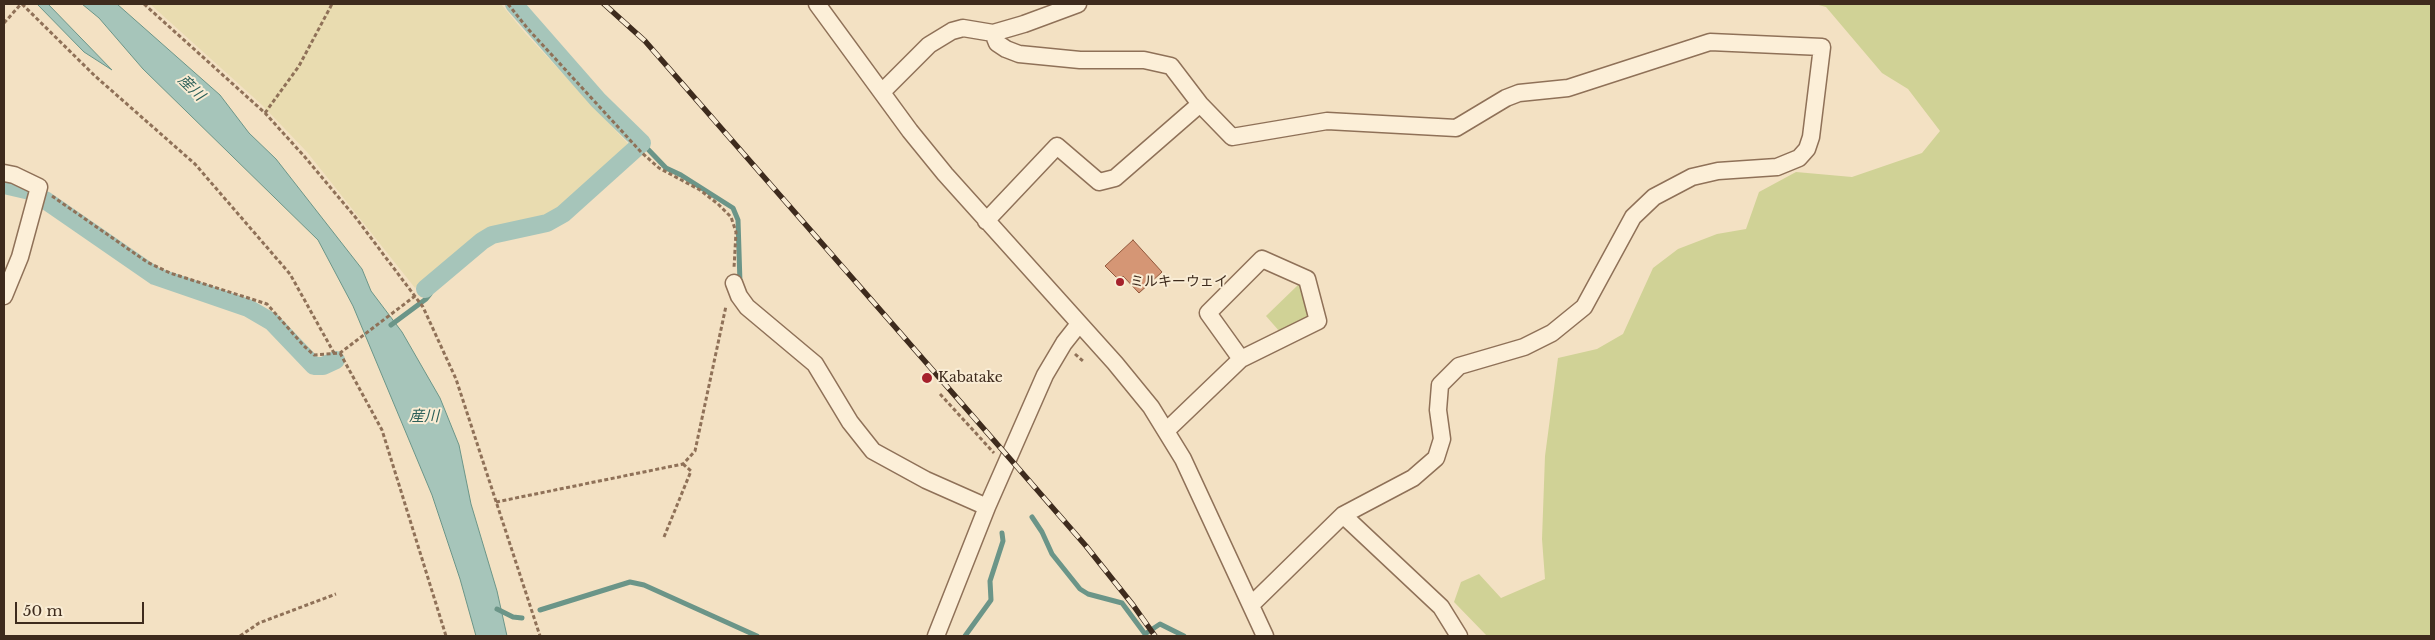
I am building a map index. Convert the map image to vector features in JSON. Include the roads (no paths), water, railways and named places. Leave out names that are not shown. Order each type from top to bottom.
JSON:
[{"type":"street","points":[[817,4],[928,153],[986,221],[1136,387],[1166,430],[1187,468],[1265,636]]},
{"type":"street","points":[[882,92],[929,45],[940,37],[963,28],[993,33],[1078,4]]},
{"type":"street","points":[[993,33],[997,43],[1019,54],[1080,60],[1144,60],[1171,66],[1200,104],[1232,137],[1303,123],[1327,121],[1456,128],[1506,98],[1519,93],[1568,88],[1710,42],[1822,47],[1811,137],[1806,149],[1799,158],[1777,167],[1718,171],[1692,177],[1654,197],[1633,217],[1584,307],[1552,333],[1524,347],[1459,366],[1440,385],[1438,410],[1442,439],[1436,458],[1413,478],[1343,515],[1251,605]]},
{"type":"street","points":[[986,221],[1057,146],[1099,182],[1115,178],[1200,104]]},
{"type":"street","points":[[4,173],[14,175],[39,187],[20,257],[4,296]]},
{"type":"street","points":[[1166,430],[1241,359],[1318,321],[1307,278],[1262,259],[1208,313],[1241,359]]},
{"type":"street","points":[[734,283],[739,296],[747,307],[815,364],[850,422],[873,451],[926,480],[987,507]]},
{"type":"street","points":[[936,636],[987,507],[1044,376],[1064,343],[1079,324]]},
{"type":"street","points":[[1343,515],[1441,607],[1459,636]]},
{"type":"water","points":[[37,4],[48,4],[112,70],[84,52]]},
{"type":"water","name":"産川","points":[[82,4],[117,4],[220,95],[249,133],[276,159],[362,269],[371,291],[402,332],[440,398],[459,445],[471,504],[497,591],[507,636],[476,636],[460,579],[432,495],[353,306],[318,240],[143,69],[99,18]]},
{"type":"waterway","points":[[425,289],[482,241],[492,235],[547,223],[563,214],[642,143],[598,100],[514,4]]},
{"type":"waterway","points":[[642,143],[666,168],[681,175],[733,208],[738,220],[740,283]]},
{"type":"waterway","points":[[4,185],[30,191]]},
{"type":"waterway","points":[[45,200],[155,276],[248,308],[272,322],[314,366],[323,366],[336,360]]},
{"type":"waterway","points":[[391,325],[426,299],[430,294],[429,286]]},
{"type":"waterway","points":[[1032,517],[1042,532],[1052,554],[1080,589],[1088,594],[1122,603],[1145,634],[1160,624],[1184,636]]},
{"type":"waterway","points":[[965,636],[991,600],[990,581],[1003,541],[1002,533]]},
{"type":"waterway","points":[[540,610],[630,582],[644,585],[757,636]]},
{"type":"waterway","points":[[497,609],[513,617],[522,618]]},
{"type":"railway","points":[[604,4],[645,41],[889,320],[1086,546],[1155,636]]},
{"type":"place","name":"ミルキーウェイ","points":[[1120,282]]},
{"type":"place","name":"Kabatake","points":[[927,378]]}]
